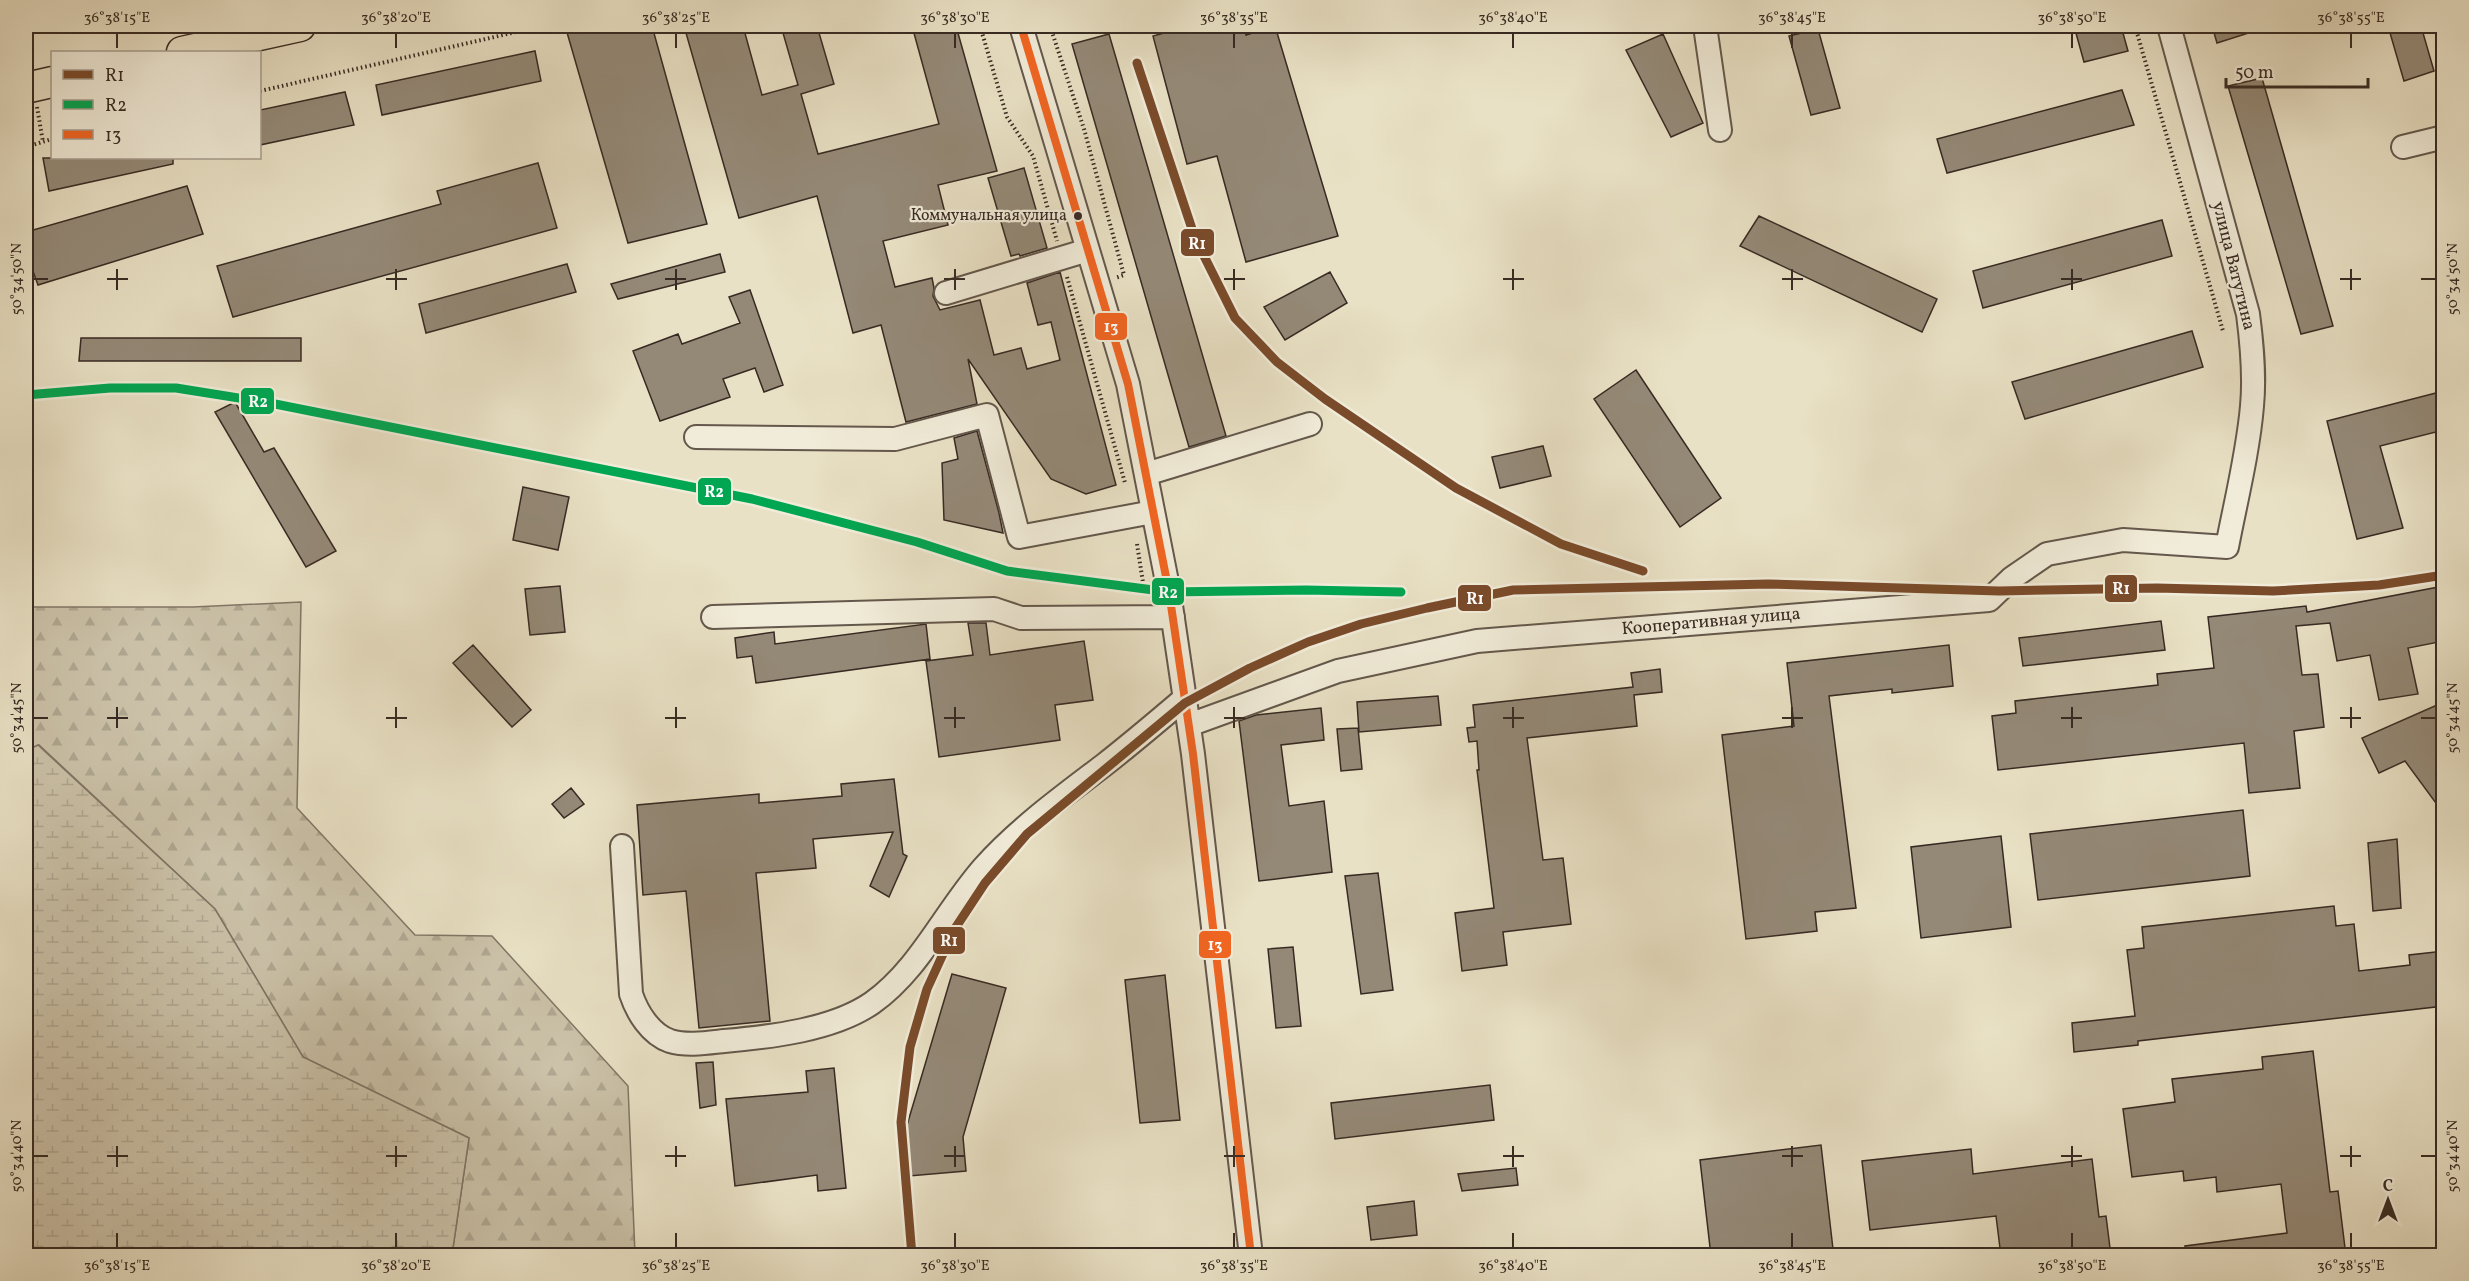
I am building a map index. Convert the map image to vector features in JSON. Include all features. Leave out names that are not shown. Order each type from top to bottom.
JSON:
[{"type":"main road","points":[[187,51],[300,26]]},
{"type":"main road","points":[[26,88],[51,82]]},
{"type":"street","points":[[1022,26],[1128,384],[1146,474],[1142,514],[1173,617],[1189,725],[1251,1256]]},
{"type":"street","points":[[1705,26],[1720,130]]},
{"type":"street","name":"улица Ватутина","points":[[2169,26],[2248,314],[2253,357],[2253,404],[2228,547]]},
{"type":"street","points":[[2403,147],[2444,137]]},
{"type":"street","points":[[946,293],[1088,250]]},
{"type":"street","points":[[696,437],[895,439],[987,415],[1019,537],[1142,514]]},
{"type":"street","points":[[1146,474],[1310,424]]},
{"type":"street","name":"Кооперативная улица","points":[[1189,725],[1338,671],[1477,641],[1989,600],[2012,578],[2047,554],[2123,540],[2228,547]]},
{"type":"street","points":[[713,617],[994,609],[1021,618],[1173,617]]},
{"type":"street","points":[[622,846],[631,994],[637,1012],[651,1028],[668,1040],[692,1044],[763,1038],[820,1027],[869,1005],[892,989],[983,868],[1025,825],[1121,752],[1185,698]]},
{"type":"path","points":[[261,91],[542,26]]},
{"type":"path","points":[[980,26],[1007,117],[1033,156],[1128,496],[1142,514],[1144,589]]},
{"type":"path","points":[[1050,26],[1084,129],[1124,275]]},
{"type":"path","points":[[2135,26],[2223,331]]},
{"type":"path","points":[[26,147],[51,139]]},
{"type":"green space","points":[[301,602],[297,808],[415,935],[492,936],[628,1086],[635,1255],[452,1255],[469,1138],[303,1057],[215,909],[39,745],[26,751],[26,627],[29,607],[193,607]]},
{"type":"green space","points":[[38,745],[215,909],[303,1057],[469,1138],[452,1255],[26,1255],[26,751]]},
{"type":"building","points":[[579,26],[652,26],[707,224],[628,243],[566,29]]},
{"type":"building","points":[[684,26],[743,26],[762,95],[798,85],[781,26],[817,26],[834,84],[801,94],[818,154],[939,124],[912,26],[956,26],[997,171],[938,185],[948,225],[883,241],[895,287],[932,278],[933,296],[940,310],[980,300],[994,355],[1021,348],[1027,369],[1060,360],[1051,322],[1038,325],[1027,283],[1060,272],[1116,485],[1086,494],[1051,479],[968,359],[977,404],[906,422],[881,325],[853,333],[817,196],[739,218]]},
{"type":"building","points":[[1190,26],[1243,26],[1246,35],[1275,26],[1338,236],[1246,262],[1217,156],[1187,164],[1153,36]]},
{"type":"building","points":[[2074,26],[2121,26],[2128,51],[2084,62]]},
{"type":"building","points":[[2212,26],[2260,26],[2261,29],[2217,43]]},
{"type":"building","points":[[2388,26],[2421,26],[2434,71],[2404,81]]},
{"type":"building","points":[[1818,29],[1840,108],[1811,115],[1789,36]]},
{"type":"building","points":[[1109,34],[1226,436],[1189,447],[1072,44]]},
{"type":"building","points":[[1663,34],[1703,123],[1671,137],[1626,50]]},
{"type":"building","points":[[535,51],[541,81],[382,115],[376,85]]},
{"type":"building","points":[[2262,78],[2333,326],[2301,334],[2228,86]]},
{"type":"building","points":[[2122,90],[2134,125],[1947,173],[1937,139]]},
{"type":"building","points":[[345,92],[354,125],[261,145],[261,110]]},
{"type":"building","points":[[43,158],[173,159],[173,164],[49,191]]},
{"type":"building","points":[[538,163],[557,228],[233,317],[217,266],[441,204],[437,191]]},
{"type":"building","points":[[1024,168],[1047,248],[1020,256],[1019,254],[1011,256],[988,178]]},
{"type":"building","points":[[187,186],[203,234],[38,285],[26,252],[26,232]]},
{"type":"building","points":[[1759,216],[1937,299],[1922,332],[1740,246]]},
{"type":"building","points":[[2162,220],[2172,256],[1983,308],[1973,271]]},
{"type":"building","points":[[720,254],[725,272],[618,299],[611,284]]},
{"type":"building","points":[[567,264],[576,292],[426,333],[419,304]]},
{"type":"building","points":[[1330,272],[1347,303],[1285,340],[1264,307]]},
{"type":"building","points":[[750,290],[783,385],[764,392],[755,368],[723,379],[730,397],[660,421],[633,351],[678,334],[682,344],[740,323],[729,297]]},
{"type":"building","points":[[2192,331],[2203,367],[2025,419],[2012,382]]},
{"type":"building","points":[[81,338],[301,338],[301,361],[79,361]]},
{"type":"building","points":[[1636,370],[1721,498],[1680,527],[1594,399]]},
{"type":"building","points":[[2436,393],[2444,420],[2444,430],[2380,446],[2403,528],[2357,539],[2327,421]]},
{"type":"building","points":[[235,402],[264,452],[274,448],[336,551],[306,567],[215,412]]},
{"type":"building","points":[[977,431],[1003,533],[944,520],[942,463],[958,459],[954,438]]},
{"type":"building","points":[[1543,446],[1551,476],[1500,488],[1492,457]]},
{"type":"building","points":[[523,487],[569,497],[558,550],[513,540]]},
{"type":"building","points":[[560,586],[565,632],[530,635],[525,589]]},
{"type":"building","points":[[2444,586],[2444,641],[2408,648],[2418,694],[2379,700],[2370,655],[2337,661],[2330,623],[2296,626],[2302,675],[2318,674],[2324,727],[2294,731],[2300,788],[2249,793],[2244,743],[1998,770],[1992,716],[2016,713],[2015,701],[2158,685],[2157,674],[2214,668],[2208,617],[2306,606],[2307,612]]},
{"type":"building","points":[[2161,621],[2165,650],[2023,666],[2019,638]]},
{"type":"building","points":[[968,623],[986,623],[990,655],[1084,641],[1093,700],[1055,705],[1060,740],[939,757],[926,661],[973,655]]},
{"type":"building","points":[[926,624],[930,659],[756,683],[752,656],[737,658],[735,638],[774,632],[775,644]]},
{"type":"building","points":[[473,645],[531,710],[512,727],[453,663]]},
{"type":"building","points":[[1949,645],[1953,686],[1892,693],[1892,689],[1829,696],[1856,908],[1815,912],[1817,931],[1746,939],[1722,735],[1794,726],[1787,663]]},
{"type":"building","points":[[1660,669],[1662,692],[1634,695],[1637,726],[1527,738],[1543,860],[1563,858],[1571,924],[1503,932],[1507,965],[1462,971],[1455,913],[1494,908],[1477,770],[1479,770],[1477,741],[1469,742],[1467,728],[1475,727],[1473,705],[1633,687],[1631,673]]},
{"type":"building","points":[[1438,696],[1441,725],[1359,732],[1357,702]]},
{"type":"building","points":[[2444,702],[2444,814],[2405,761],[2379,773],[2362,738]]},
{"type":"building","points":[[1321,708],[1324,740],[1281,745],[1289,806],[1324,801],[1332,872],[1259,881],[1239,721],[1256,715]]},
{"type":"building","points":[[1358,728],[1362,769],[1341,771],[1337,729]]},
{"type":"building","points":[[894,779],[903,854],[907,856],[889,897],[870,886],[893,832],[813,839],[816,868],[756,873],[770,1021],[699,1028],[686,891],[643,895],[637,805],[759,794],[759,803],[842,796],[841,784]]},
{"type":"building","points":[[571,788],[584,804],[564,818],[552,804]]},
{"type":"building","points":[[2243,810],[2250,876],[2038,900],[2030,834]]},
{"type":"building","points":[[2001,836],[2011,927],[1921,938],[1911,847]]},
{"type":"building","points":[[2397,839],[2401,908],[2373,911],[2368,843]]},
{"type":"building","points":[[1378,873],[1393,990],[1361,994],[1345,876]]},
{"type":"building","points":[[2334,906],[2336,926],[2354,924],[2359,971],[2410,965],[2409,955],[2444,951],[2444,1006],[2138,1041],[2138,1045],[2074,1052],[2072,1023],[2135,1016],[2127,950],[2144,948],[2142,927]]},
{"type":"building","points":[[1293,947],[1301,1026],[1276,1028],[1268,949]]},
{"type":"building","points":[[952,974],[1006,988],[963,1137],[966,1171],[909,1176],[907,1125]]},
{"type":"building","points":[[1165,975],[1180,1120],[1140,1123],[1125,980]]},
{"type":"building","points":[[2313,1051],[2330,1192],[2338,1191],[2346,1256],[2186,1256],[2185,1246],[2287,1233],[2281,1184],[2217,1192],[2216,1177],[2184,1181],[2183,1171],[2132,1177],[2123,1109],[2175,1102],[2172,1079],[2263,1069],[2262,1057]]},
{"type":"building","points":[[713,1062],[716,1105],[700,1108],[696,1063]]},
{"type":"building","points":[[834,1068],[846,1188],[818,1191],[817,1175],[735,1186],[726,1099],[808,1092],[806,1071]]},
{"type":"building","points":[[1490,1085],[1494,1120],[1335,1139],[1331,1103]]},
{"type":"building","points":[[1821,1145],[1833,1249],[1807,1252],[1808,1256],[1789,1256],[1789,1254],[1711,1256],[1700,1160]]},
{"type":"building","points":[[1971,1149],[1973,1174],[2092,1159],[2099,1217],[2106,1216],[2111,1256],[2001,1256],[1996,1216],[1870,1230],[1862,1161]]},
{"type":"building","points":[[1516,1168],[1518,1185],[1462,1191],[1458,1174]]},
{"type":"building","points":[[1414,1201],[1417,1235],[1371,1240],[1367,1207]]},
{"type":"transit line","name":"13","points":[[1021,26],[1128,384],[1169,592],[1193,754],[1251,1256]]},
{"type":"transit line","name":"R1","points":[[1137,63],[1195,238],[1235,318],[1277,362],[1325,399],[1456,488],[1561,544],[1643,571]]},
{"type":"transit line","name":"R2","points":[[26,395],[110,388],[176,388],[270,403],[752,499],[917,542],[1007,571],[1169,592],[1306,590],[1401,592]]},
{"type":"transit line","name":"R1","points":[[912,1256],[901,1122],[910,1047],[927,989],[954,930],[985,883],[1027,834],[1185,703],[1250,668],[1308,642],[1361,624],[1513,590],[1768,584],[1999,591],[2157,588],[2273,591],[2379,585],[2444,575]]},
{"type":"place","name":"Коммунальная улица","points":[[1078,216]]}]
